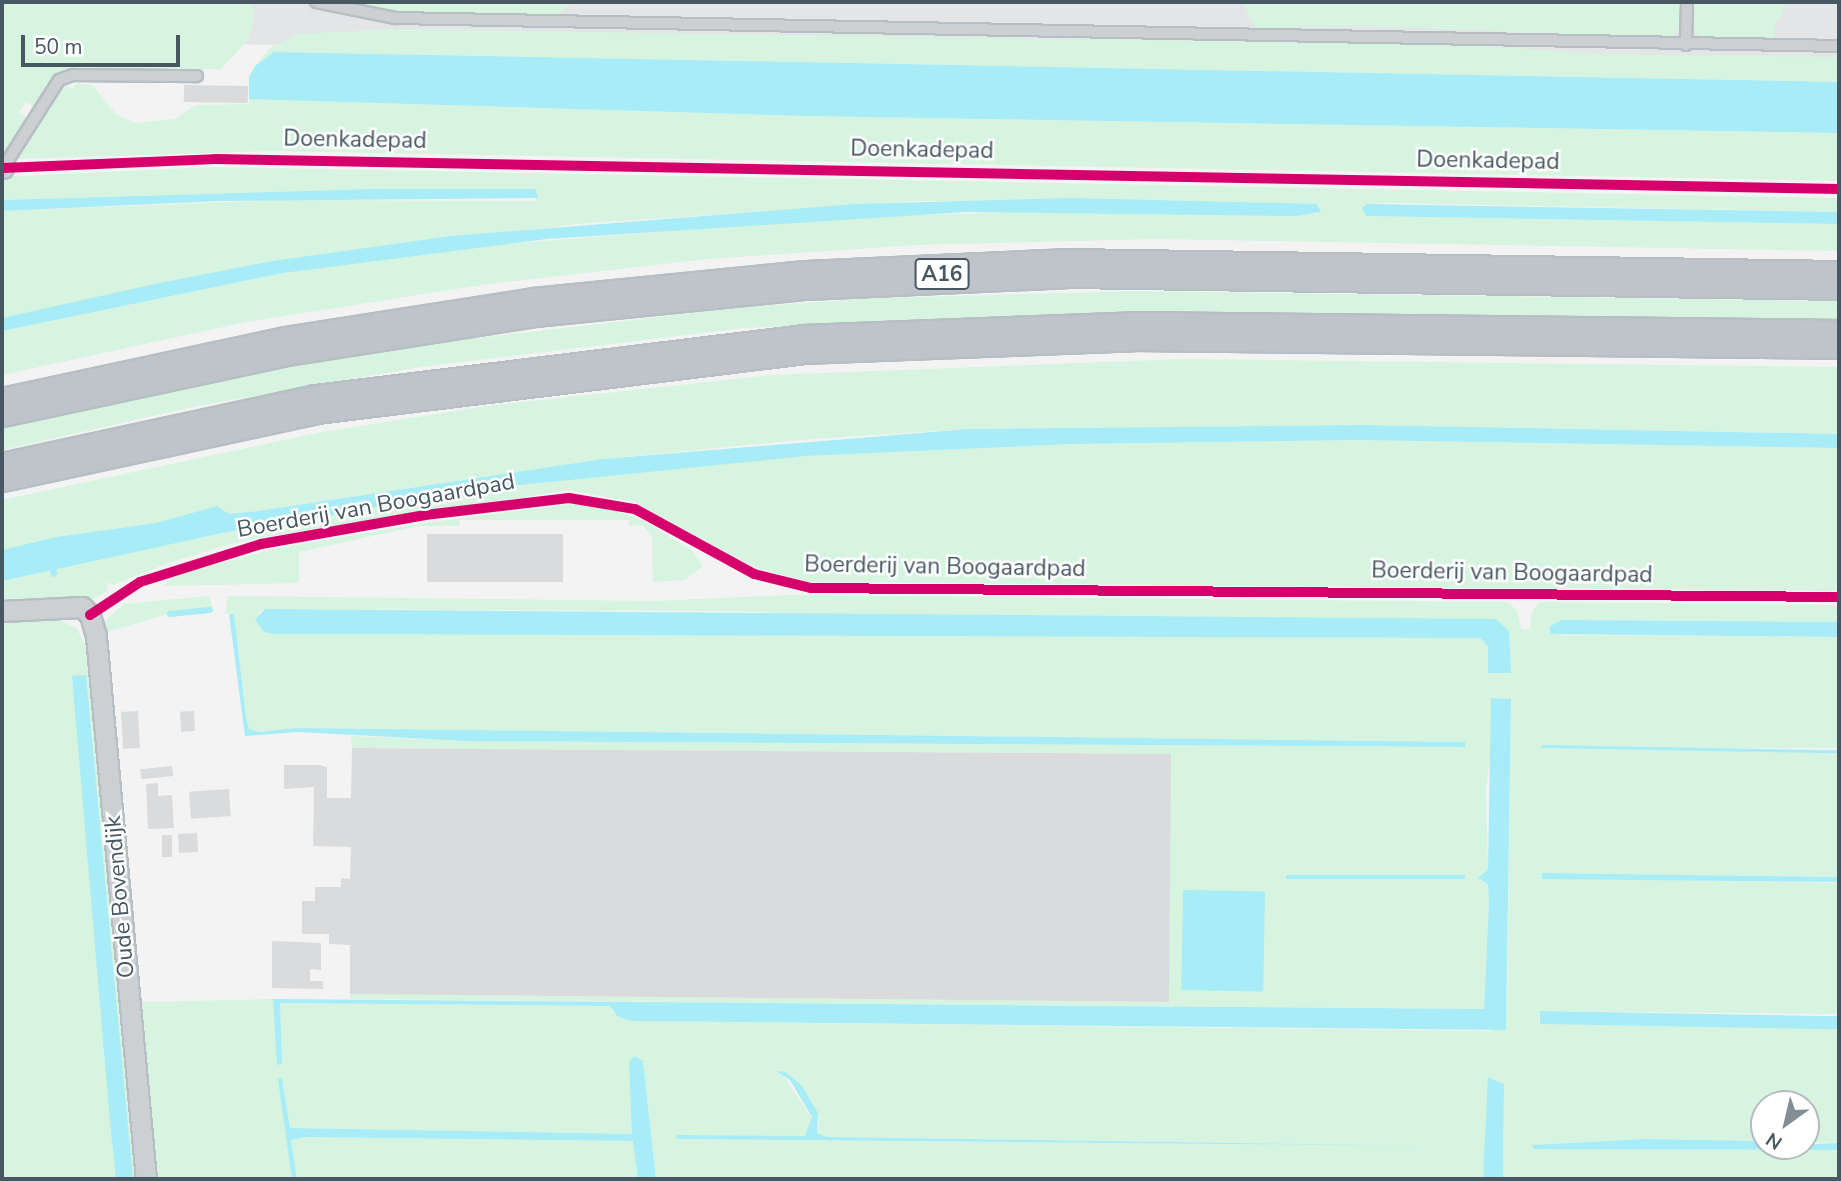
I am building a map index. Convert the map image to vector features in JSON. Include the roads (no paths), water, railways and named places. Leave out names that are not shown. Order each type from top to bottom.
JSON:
[{"type":"highway","name":"A16","points":[[2,407],[341,337],[534,307],[806,280],[1069,268],[1839,279]]},
{"type":"highway","points":[[2,472],[316,404],[803,344],[1134,331],[1839,339]]},
{"type":"street","name":"Oude Bovendijk","points":[[2,611],[68,605],[82,607],[90,615],[96,636],[146,1179]]},
{"type":"lane","points":[[316,2],[395,18],[1839,46]]},
{"type":"lane","points":[[1686,45],[1687,2]]},
{"type":"lane","points":[[2,168],[59,80],[73,75],[197,76]]},
{"type":"water","points":[[274,52],[1839,82],[1839,133],[805,116],[249,99],[249,77],[255,66]]},
{"type":"water","points":[[373,189],[536,189],[538,198],[220,201],[2,211],[2,200]]},
{"type":"water","points":[[1070,198],[1317,204],[1321,212],[1296,216],[966,212],[547,239],[283,273],[2,331],[2,318],[150,285],[266,262],[451,236],[856,204]]},
{"type":"water","points":[[1367,204],[1839,212],[1839,224],[1366,216],[1362,208]]},
{"type":"water","points":[[1360,425],[1839,434],[1839,448],[1355,440],[1074,444],[805,456],[491,488],[222,533],[2,581],[2,550],[56,537],[156,523],[217,506],[229,514],[258,511],[603,459],[968,429]]},
{"type":"water","points":[[265,609],[1496,619],[1509,631],[1511,673],[1488,673],[1488,646],[1480,638],[273,634],[264,632],[255,620]]},
{"type":"water","points":[[229,614],[234,614],[249,729],[259,732],[296,728],[1465,742],[1465,747],[465,741],[298,732],[245,736]]},
{"type":"water","points":[[1562,620],[1839,622],[1839,637],[1551,634],[1549,627]]},
{"type":"water","points":[[86,675],[133,1179],[116,1179],[110,1122],[72,676]]},
{"type":"water","points":[[1491,698],[1511,699],[1506,1030],[632,1021],[617,1016],[610,1006],[280,1003],[282,1064],[277,1065],[273,999],[1484,1009],[1489,901],[1488,884],[1478,878],[1488,870]]},
{"type":"water","points":[[1541,745],[1839,750],[1839,753],[1541,748]]},
{"type":"water","points":[[1542,873],[1839,877],[1839,882],[1542,879]]},
{"type":"water","points":[[1286,875],[1465,875],[1465,879],[1286,879]]},
{"type":"water","points":[[1183,890],[1265,891],[1263,991],[1181,990]]},
{"type":"water","points":[[1540,1011],[1839,1016],[1839,1029],[1540,1024]]},
{"type":"water","points":[[634,1056],[643,1061],[656,1179],[638,1179],[633,1141],[306,1137],[291,1140],[297,1179],[292,1179],[278,1079],[282,1078],[290,1128],[632,1134],[629,1062]]},
{"type":"water","points":[[776,1071],[785,1072],[802,1086],[818,1113],[817,1133],[827,1137],[1450,1146],[676,1139],[677,1135],[805,1136],[812,1117],[790,1080]]},
{"type":"water","points":[[1488,1077],[1504,1084],[1503,1179],[1483,1179]]},
{"type":"water","points":[[1644,1139],[1750,1141],[1750,1150],[1533,1149],[1532,1145]]},
{"type":"water","points":[[1839,1143],[1839,1150],[1820,1150],[1820,1144]]},
{"type":"waterway","points":[[52,563],[54,574]]},
{"type":"waterway","points":[[170,614],[210,610]]}]
